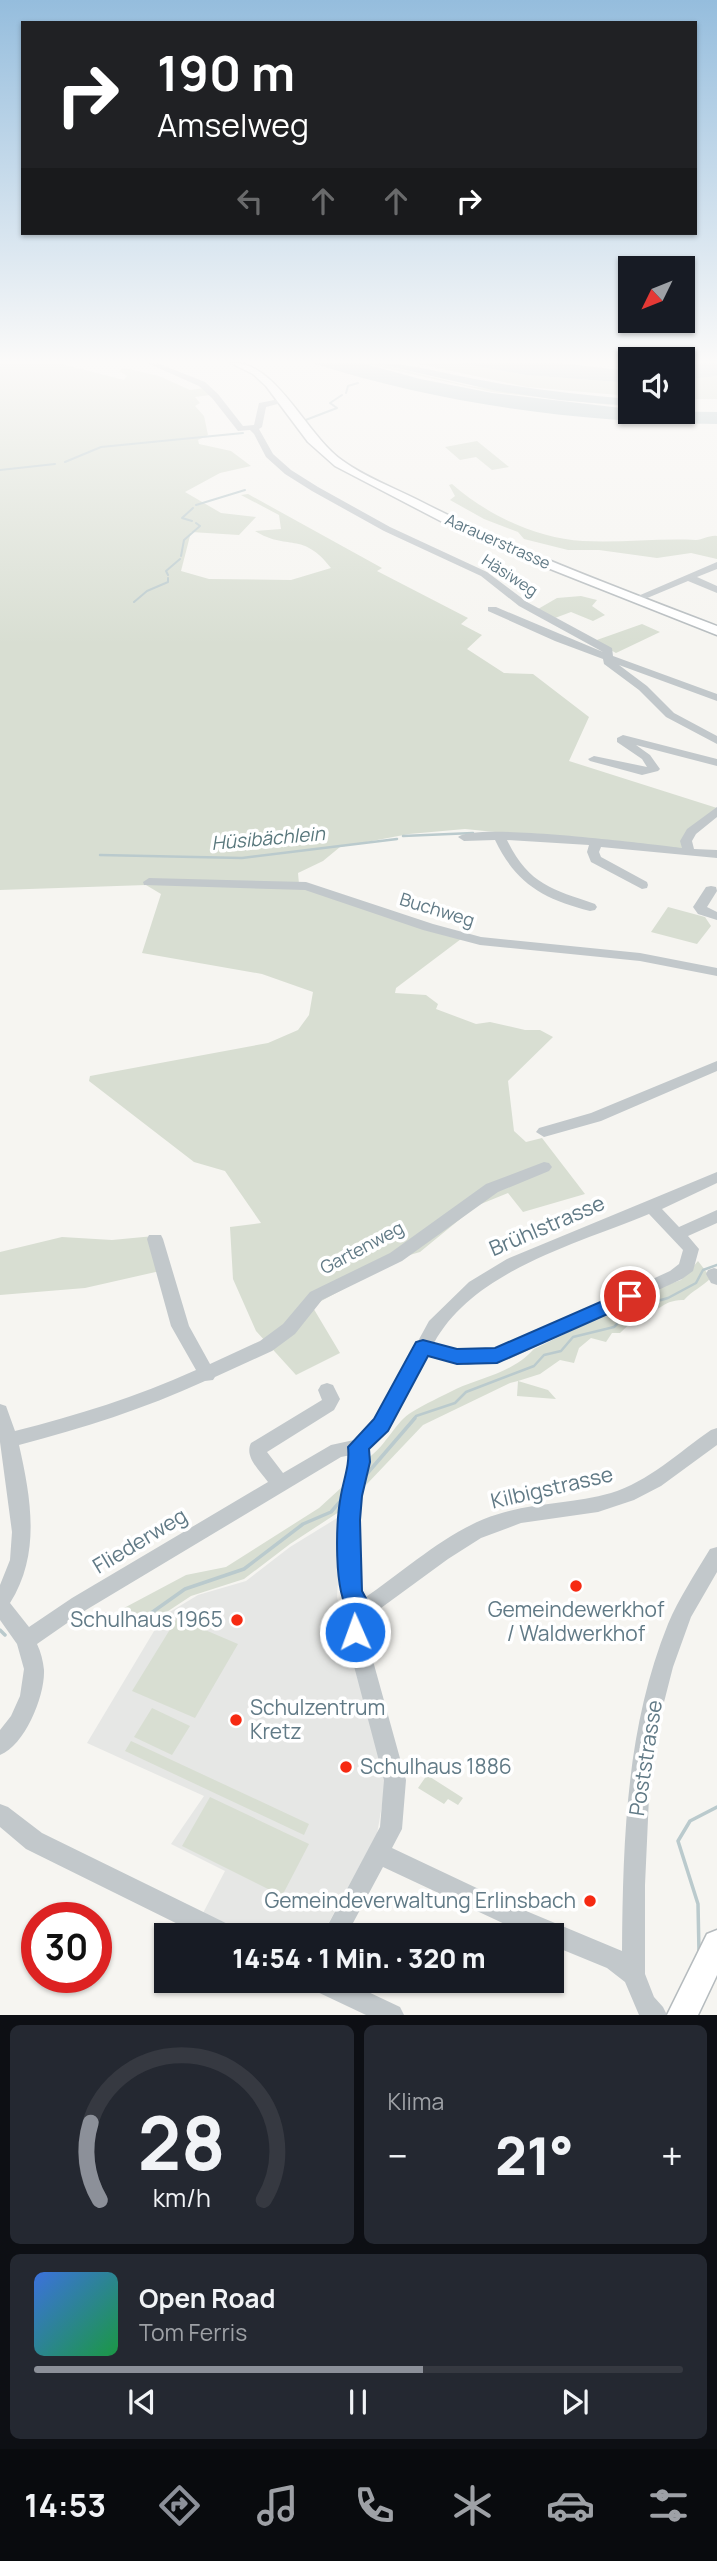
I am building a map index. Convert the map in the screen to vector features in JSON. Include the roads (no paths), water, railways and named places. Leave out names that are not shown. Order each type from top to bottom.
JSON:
[{"type":"main road","name":"Aarauerstrasse","points":[[330,457],[359,475],[481,537],[717,631]]},
{"type":"main road","points":[[682,2015],[717,1944]]},
{"type":"street","name":"Häsiweg","points":[[271,457],[288,472],[387,529],[484,574],[523,604],[608,650],[606,656]]},
{"type":"street","points":[[636,598],[717,565]]},
{"type":"street","points":[[688,577],[717,590]]},
{"type":"street","points":[[492,609],[548,635],[717,698]]},
{"type":"street","points":[[606,656],[608,662],[643,688],[670,715],[717,741]]},
{"type":"street","points":[[594,759],[642,771],[654,769],[646,757],[621,740],[626,738],[717,763]]},
{"type":"street","points":[[689,852],[686,841],[691,832],[717,811]]},
{"type":"street","points":[[464,836],[499,835],[717,854]]},
{"type":"street","points":[[499,835],[505,850],[538,886],[549,893],[590,907]]},
{"type":"street","points":[[597,842],[593,852],[595,859],[642,884]]},
{"type":"street","name":"Buchweg","points":[[149,882],[306,886],[480,941],[640,957],[717,972]]},
{"type":"street","points":[[711,890],[700,907],[708,914],[717,916]]},
{"type":"street","points":[[544,1132],[618,1108],[717,1066]]},
{"type":"street","name":"Gartenweg","points":[[10,1440],[122,1409],[207,1375],[275,1341],[289,1329],[311,1301],[323,1292],[396,1257],[492,1188],[544,1167]]},
{"type":"street","name":"Brühlstrasse","points":[[359,1447],[381,1425],[435,1326],[453,1305],[496,1271],[717,1177]]},
{"type":"street","points":[[423,1347],[447,1355],[477,1358],[516,1349],[682,1271],[690,1262],[692,1251],[651,1207]]},
{"type":"street","points":[[678,1234],[717,1216]]},
{"type":"street","points":[[155,1239],[180,1326],[207,1375]]},
{"type":"street","points":[[280,1484],[258,1454],[257,1448],[328,1405],[331,1399],[327,1390]]},
{"type":"street","points":[[0,1411],[10,1440],[24,1537],[18,1569],[11,1587],[0,1603],[26,1640],[34,1667],[33,1691],[22,1715],[0,1745]]},
{"type":"street","name":"Kilbigstrasse","points":[[362,1611],[476,1532],[518,1516],[597,1504],[630,1493],[656,1479],[717,1435]]},
{"type":"street","points":[[339,1923],[391,1829],[395,1780],[356,1642],[356,1625],[362,1611],[352,1598],[350,1555],[351,1508],[360,1462],[359,1447]]},
{"type":"street","name":"Fliederweg","points":[[26,1640],[79,1604],[337,1450],[359,1447]]},
{"type":"street","name":"Poststrasse","points":[[633,1974],[635,1827],[647,1727],[678,1624],[717,1555]]},
{"type":"street","points":[[0,1814],[34,1841],[201,1923]]},
{"type":"street","points":[[378,1853],[511,1916],[615,1960],[633,1974],[646,2005],[655,2015]]},
{"type":"street","points":[[345,1993],[392,2015]]},
{"type":"waterway","points":[[65,462],[77,457]]},
{"type":"waterway","points":[[0,470],[55,464]]},
{"type":"waterway","points":[[196,505],[245,490]]},
{"type":"waterway","points":[[192,521],[182,518],[193,508]]},
{"type":"waterway","points":[[181,556],[184,540],[200,526],[196,523]]},
{"type":"waterway","points":[[168,575],[166,571],[180,559]]},
{"type":"waterway","points":[[134,602],[147,591],[168,582],[168,578]]},
{"type":"waterway","name":"Hüsibächlein","points":[[403,836],[473,833]]},
{"type":"waterway","name":"Hüsibächlein","points":[[100,855],[242,858],[397,839]]},
{"type":"waterway","points":[[413,1420],[416,1416],[455,1403],[466,1392],[534,1366],[544,1355],[561,1351],[573,1337],[614,1327],[633,1308],[668,1298],[696,1283],[703,1270],[717,1265]]},
{"type":"waterway","points":[[365,1476],[415,1418]]},
{"type":"waterway","points":[[88,1615],[109,1614],[137,1623],[185,1589],[244,1569],[303,1524],[331,1512],[344,1497]]},
{"type":"waterway","points":[[0,1630],[5,1635]]},
{"type":"waterway","points":[[699,1952],[698,1904],[678,1841],[690,1821],[717,1807]]},
{"type":"place","name":"Gemeindewerkhof / Waldwerkhof","points":[[576,1586]]},
{"type":"place","name":"Schulhaus 1965","points":[[237,1620]]},
{"type":"place","name":"Schulzentrum Kretz","points":[[236,1720]]},
{"type":"place","name":"Schulhaus 1886","points":[[346,1767]]},
{"type":"place","name":"Gemeindeverwaltung Erlinsbach","points":[[590,1901]]}]
